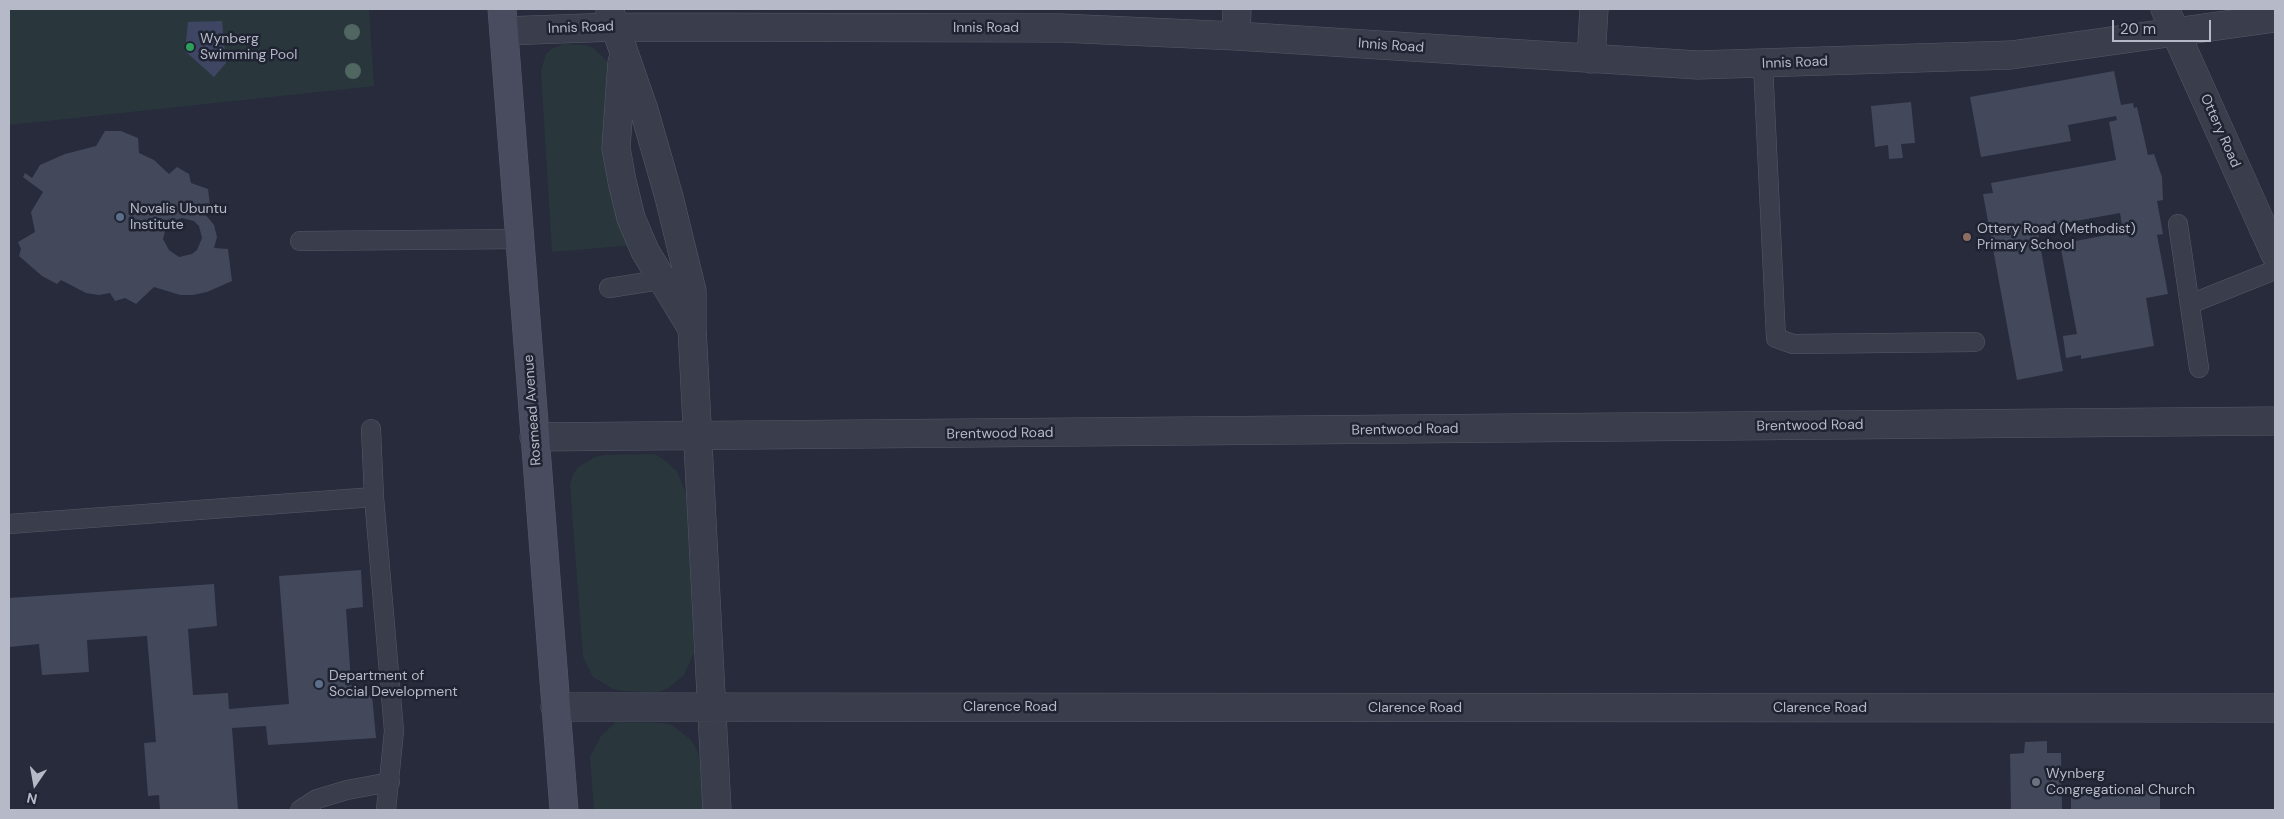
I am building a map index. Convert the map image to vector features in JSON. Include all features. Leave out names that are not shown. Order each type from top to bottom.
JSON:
[{"type":"main road","name":"Rosmead Avenue","points":[[503,20],[564,810]]},
{"type":"street","points":[[1236,36],[1237,9]]},
{"type":"street","points":[[1591,59],[1594,9]]},
{"type":"street","name":"Innis Road","points":[[503,20],[616,29],[890,18],[1236,36],[1698,65],[2010,55],[2170,21],[2275,18]]},
{"type":"street","name":"Ottery Road","points":[[2170,21],[2275,254]]},
{"type":"street","points":[[616,29],[616,148],[631,218],[645,251],[677,277]]},
{"type":"street","points":[[616,29],[644,110],[677,277],[692,328],[717,810]]},
{"type":"street","name":"Brentwood Road","points":[[534,437],[2275,421]]},
{"type":"street","name":"Clarence Road","points":[[556,707],[2275,708]]},
{"type":"lane","points":[[1763,64],[1776,338],[1793,344],[1975,342]]},
{"type":"lane","points":[[2178,224],[2199,368]]},
{"type":"lane","points":[[300,242],[521,239]]},
{"type":"lane","points":[[2190,304],[2275,270]]},
{"type":"lane","points":[[609,288],[677,277]]},
{"type":"lane","points":[[372,429],[374,497],[394,731],[386,810]]},
{"type":"lane","points":[[9,524],[374,497]]},
{"type":"lane","points":[[300,810],[317,799],[347,790],[390,782]]},
{"type":"shaded area","name":"Wynberg Swimming Pool","points":[[9,9],[369,9],[374,86],[9,125]]},
{"type":"shaded area","points":[[564,44],[585,45],[593,48],[605,59],[610,68],[634,245],[552,252],[541,71],[546,54],[551,49]]},
{"type":"shaded area","points":[[654,454],[666,461],[677,472],[686,493],[694,652],[684,675],[667,689],[657,692],[624,691],[613,689],[593,677],[583,657],[570,484],[578,467],[595,457]]},
{"type":"shaded area","points":[[616,722],[672,725],[691,740],[697,750],[700,762],[703,810],[594,810],[590,757],[601,736]]},
{"type":"water","points":[[222,21],[226,63],[214,77],[185,51],[188,22]]},
{"type":"building","points":[[2114,71],[2121,105],[2133,103],[2134,108],[2137,107],[2148,155],[2154,154],[2162,177],[2163,200],[2157,201],[2163,234],[2157,235],[2168,294],[2146,298],[2154,346],[2081,359],[2081,355],[2066,358],[2063,336],[2077,334],[2060,244],[2123,232],[2120,213],[2037,228],[2063,371],[2017,380],[1983,194],[1993,193],[1991,183],[2116,160],[2109,122],[2117,120],[2116,116],[2068,125],[2071,141],[1981,157],[1970,97]]},
{"type":"building","points":[[1911,102],[1915,143],[1901,144],[1903,158],[1889,159],[1888,145],[1875,147],[1871,106]]},
{"type":"building","name":"Novalis Ubuntu Institute","points":[[105,131],[121,131],[138,138],[139,153],[154,160],[169,174],[177,167],[189,174],[191,183],[208,189],[210,205],[205,214],[214,225],[217,237],[214,248],[228,249],[232,281],[207,292],[193,295],[180,295],[154,287],[136,304],[125,298],[115,301],[110,293],[99,295],[86,293],[61,280],[57,284],[42,276],[19,256],[21,249],[18,242],[35,232],[31,212],[43,192],[23,177],[25,173],[32,178],[40,165],[65,154],[96,146]],"holes":[[[182,218],[194,221],[199,226],[202,238],[197,250],[192,254],[179,257],[169,250],[163,239],[166,227],[170,222]]]},
{"type":"building","name":"Department of Social Development","points":[[361,570],[363,607],[346,609],[352,696],[372,695],[376,738],[268,745],[266,726],[232,728],[238,810],[160,810],[159,795],[148,796],[144,743],[156,742],[147,636],[87,640],[89,672],[42,675],[39,644],[9,647],[9,598],[214,584],[217,626],[188,629],[193,695],[228,693],[229,709],[289,704],[279,576]]},
{"type":"building","name":"Wynberg Congregational Church","points":[[2047,741],[2047,753],[2061,753],[2062,810],[2011,810],[2010,754],[2024,753],[2025,742]]},
{"type":"building","points":[[2071,791],[2160,791],[2160,810],[2071,810]]},
{"type":"place","name":"Wynberg Swimming Pool","points":[[190,47]]},
{"type":"place","name":"Novalis Ubuntu Institute","points":[[120,217]]},
{"type":"place","name":"Ottery Road (Methodist) Primary School","points":[[1967,237]]},
{"type":"place","name":"Department of Social Development","points":[[319,684]]},
{"type":"place","name":"Wynberg Congregational Church","points":[[2036,782]]}]
